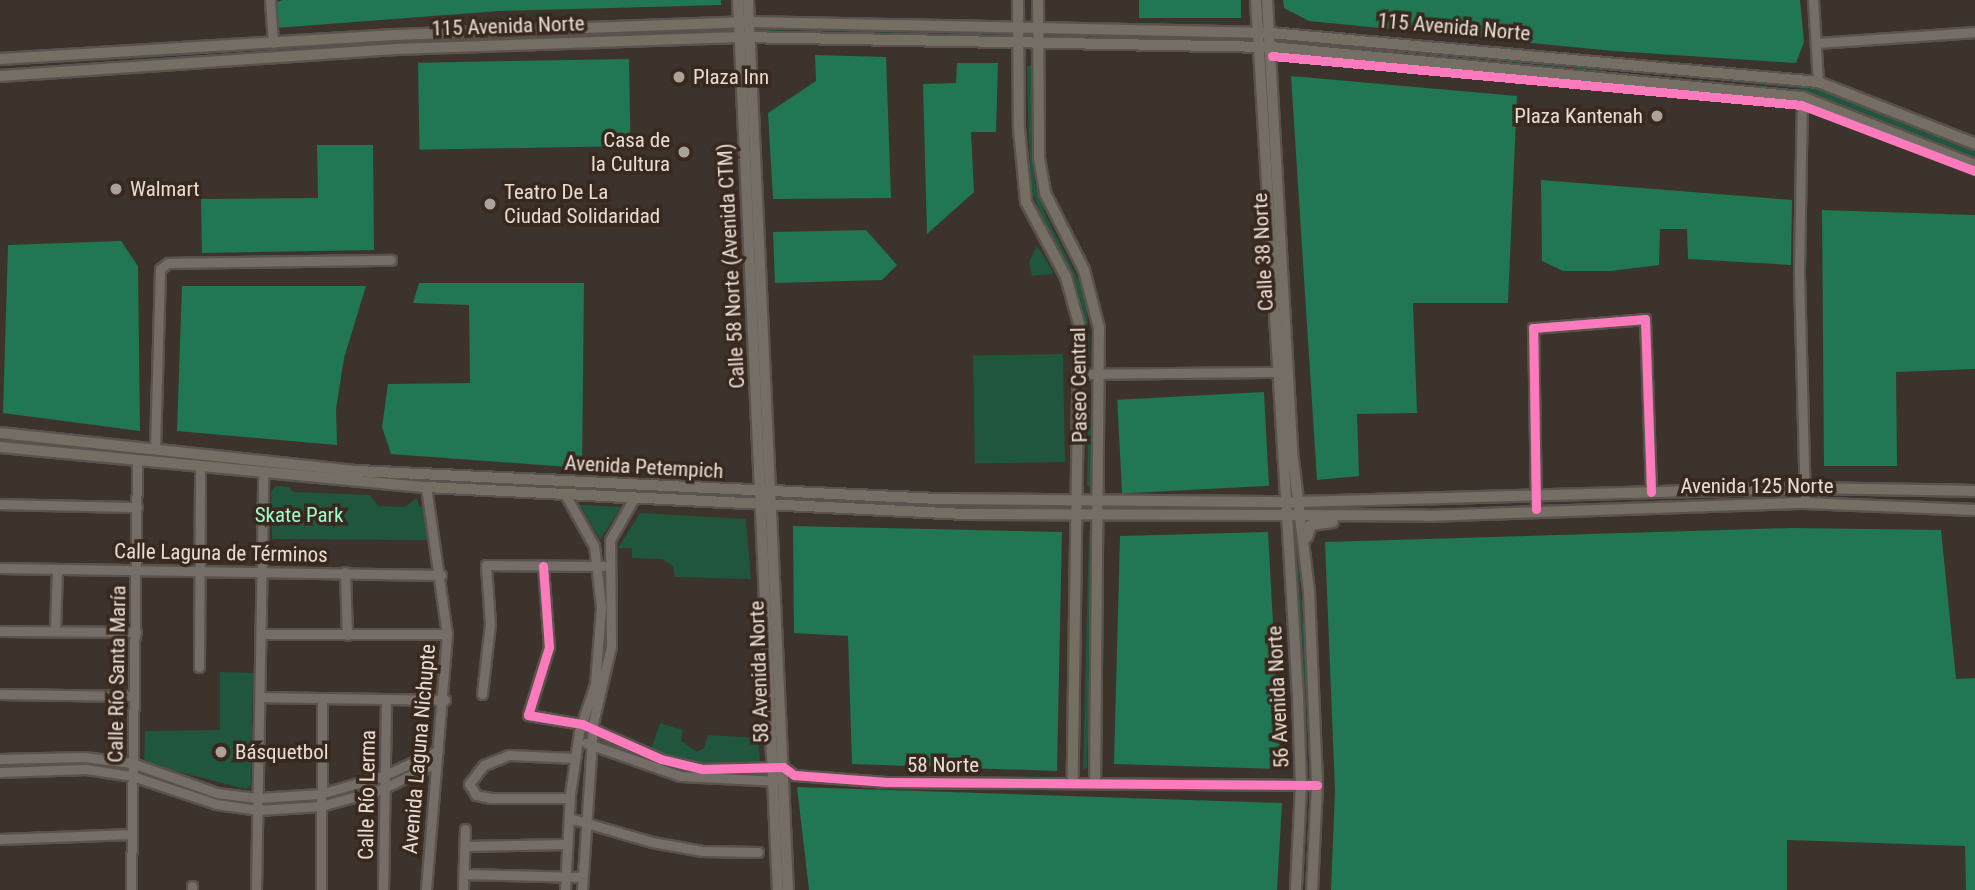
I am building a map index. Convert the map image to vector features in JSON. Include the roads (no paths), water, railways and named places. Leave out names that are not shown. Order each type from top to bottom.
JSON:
[{"type":"main road","points":[[738,0],[744,23]]},
{"type":"main road","points":[[744,23],[748,0]]},
{"type":"main road","name":"Paseo Central","points":[[1018,0],[1026,202],[1073,296],[1081,374],[1073,781]]},
{"type":"main road","name":"Paseo Central","points":[[1038,0],[1038,158],[1045,193],[1093,295],[1100,375],[1101,502],[1095,782]]},
{"type":"main road","name":"Calle 38 Norte","points":[[1256,0],[1265,33]]},
{"type":"main road","name":"Calle 38 Norte","points":[[1267,0],[1265,47],[1292,502]]},
{"type":"main road","name":"115 Avenida Norte","points":[[0,59],[272,43],[744,23],[1038,26],[1061,31],[1265,33],[1609,61],[1818,82],[1975,144]]},
{"type":"main road","name":"Calle 58 Norte (Avenida CTM)","points":[[744,23],[766,494]]},
{"type":"main road","name":"115 Avenida Norte","points":[[0,76],[396,49],[745,38],[1039,46],[1265,47],[1802,97],[1975,165]]},
{"type":"main road","points":[[1608,77],[1609,61]]},
{"type":"main road","name":"Avenida Petempich","points":[[0,433],[357,471],[766,494],[1080,502],[1292,502]]},
{"type":"main road","name":"Avenida Petempich","points":[[0,447],[426,487],[766,507],[1079,515],[1287,515]]},
{"type":"main road","name":"Avenida 125 Norte","points":[[1292,502],[1804,488],[1975,491]]},
{"type":"main road","name":"58 Avenida Norte","points":[[766,494],[778,767],[784,779]]},
{"type":"main road","name":"56 Avenida Norte","points":[[1296,890],[1301,786],[1287,515],[1292,502],[1303,514],[1306,544],[1317,785],[1312,890]]},
{"type":"main road","name":"Avenida 125 Norte","points":[[1287,515],[1365,516],[1805,503],[1975,510]]},
{"type":"main road","points":[[1306,544],[1311,525],[1365,516]]},
{"type":"main road","points":[[778,890],[784,779]]},
{"type":"main road","points":[[784,779],[788,890]]},
{"type":"street","points":[[270,0],[272,43]]},
{"type":"street","points":[[1813,0],[1818,43],[1818,82]]},
{"type":"street","points":[[1818,43],[1975,32]]},
{"type":"street","points":[[1802,97],[1800,275],[1805,503]]},
{"type":"street","points":[[155,449],[160,269],[168,263],[391,260]]},
{"type":"street","points":[[1536,509],[1533,328],[1645,319],[1651,492]]},
{"type":"street","points":[[1081,374],[1283,372]]},
{"type":"street","name":"Calle Río Santa María","points":[[131,890],[137,459]]},
{"type":"street","points":[[199,667],[200,466]]},
{"type":"street","points":[[256,890],[263,473]]},
{"type":"street","name":"Avenida Laguna Nichupte","points":[[426,487],[441,575],[447,634],[445,700],[437,751],[426,890]]},
{"type":"street","points":[[565,494],[603,566],[611,646],[592,743],[582,890]]},
{"type":"street","points":[[565,890],[575,758],[601,645],[603,566],[611,540],[634,498]]},
{"type":"street","points":[[0,504],[138,507]]},
{"type":"street","points":[[482,694],[490,624],[486,571],[492,562],[543,566],[603,566]]},
{"type":"street","points":[[543,566],[550,629],[546,659],[528,715],[535,719],[582,724],[633,750],[702,769],[778,767]]},
{"type":"street","name":"Calle Laguna de Términos","points":[[0,568],[262,570],[441,575]]},
{"type":"street","points":[[55,630],[57,569]]},
{"type":"street","points":[[345,572],[347,635]]},
{"type":"street","points":[[0,631],[136,632]]},
{"type":"street","points":[[262,634],[447,634]]},
{"type":"street","points":[[0,694],[134,696]]},
{"type":"street","points":[[261,697],[445,700]]},
{"type":"street","points":[[321,890],[322,698]]},
{"type":"street","name":"Calle Río Lerma","points":[[383,890],[382,789],[386,700]]},
{"type":"street","name":"58 Norte","points":[[579,742],[592,743],[638,764],[703,780],[1317,785]]},
{"type":"street","points":[[0,759],[84,757],[132,763],[217,793],[257,798],[320,794],[383,776],[437,751]]},
{"type":"street","points":[[570,798],[491,798],[476,795],[469,784],[475,771],[509,755],[575,758]]},
{"type":"street","points":[[0,772],[86,769],[132,776],[216,804],[258,810],[321,806],[382,789],[436,763]]},
{"type":"street","name":"58 Norte","points":[[778,767],[784,779]]},
{"type":"street","points":[[702,769],[703,780]]},
{"type":"street","points":[[569,818],[585,819],[652,842],[702,851],[758,852]]},
{"type":"street","points":[[463,890],[465,829]]},
{"type":"street","points":[[0,839],[131,834]]},
{"type":"street","points":[[465,846],[567,844]]},
{"type":"street","points":[[464,874],[582,877]]},
{"type":"place","name":"Plaza Inn","points":[[679,77]]},
{"type":"place","name":"Plaza Kantenah","points":[[1657,116]]},
{"type":"place","name":"Casa de la Cultura","points":[[684,152]]},
{"type":"place","name":"Walmart","points":[[116,189]]},
{"type":"place","name":"Teatro De La Ciudad Solidaridad","points":[[490,204]]},
{"type":"place","name":"Básquetbol","points":[[221,752]]},
{"type":"park label","name":"Skate Park","points":[[299,515]]}]
